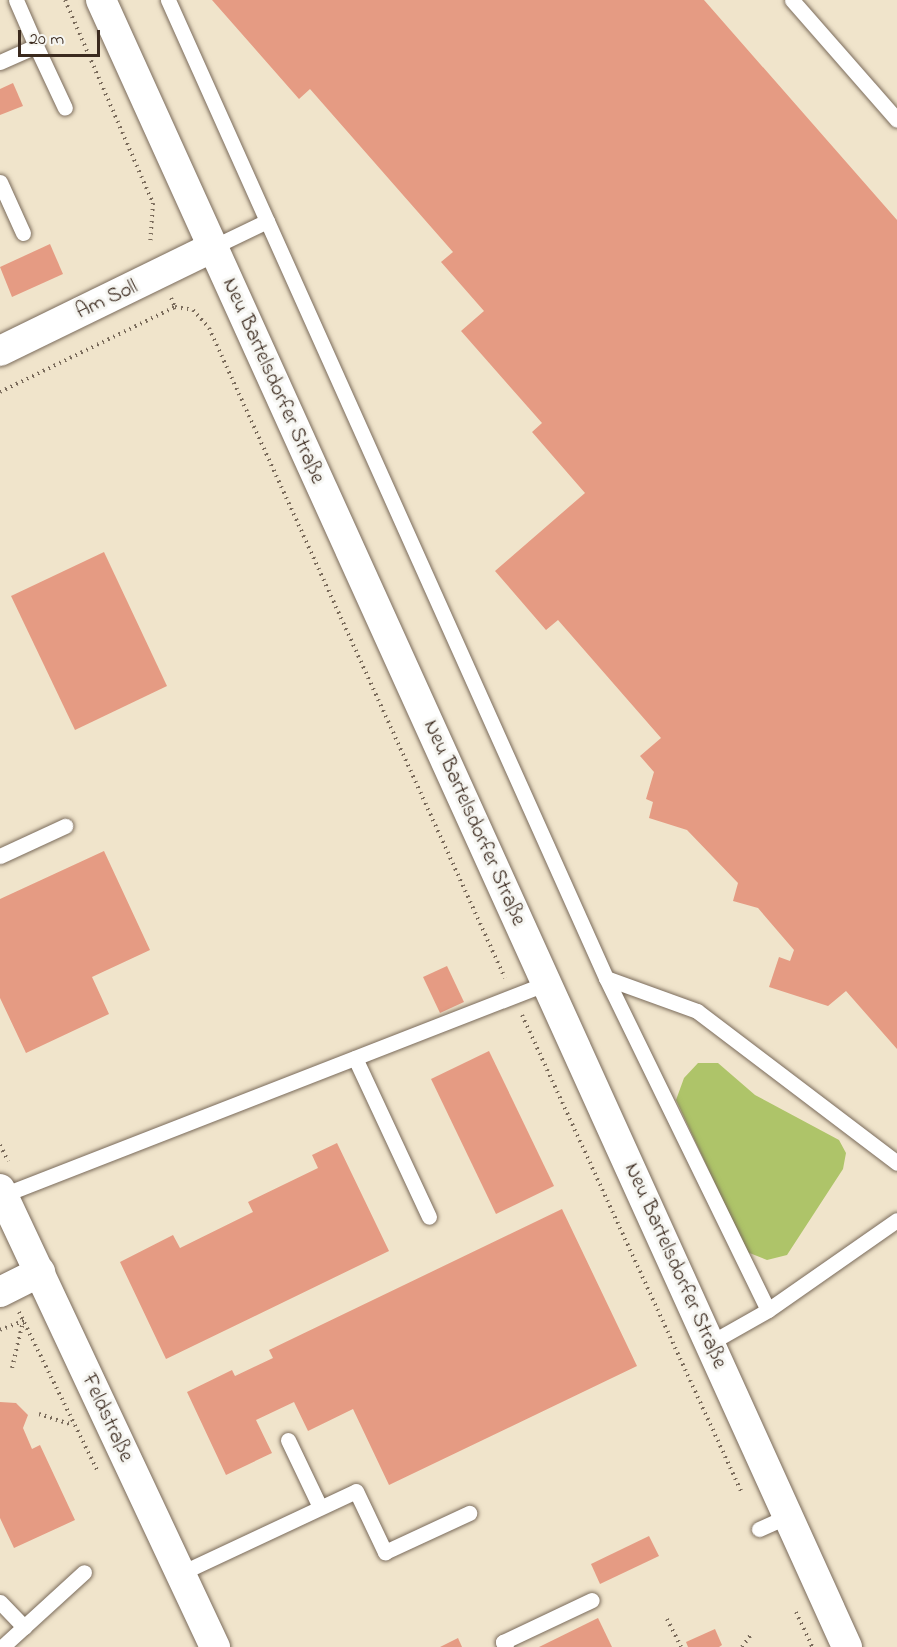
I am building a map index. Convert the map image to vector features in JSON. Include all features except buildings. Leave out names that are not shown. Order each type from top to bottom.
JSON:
[{"type":"street","name":"Neu Bartelsdorfer Straße","points":[[101,0],[847,1647]]},
{"type":"street","name":"Am Soll","points":[[0,351],[213,248]]},
{"type":"street","name":"Feldstraße","points":[[1,1192],[178,1574],[215,1647]]},
{"type":"street","points":[[0,1292],[40,1272]]},
{"type":"lane","points":[[16,0],[65,108]]},
{"type":"lane","points":[[168,0],[606,978],[768,1310]]},
{"type":"lane","points":[[792,0],[897,120]]},
{"type":"lane","points":[[0,62],[36,46]]},
{"type":"lane","points":[[0,182],[23,233]]},
{"type":"lane","points":[[213,248],[267,221]]},
{"type":"lane","points":[[0,856],[65,826]]},
{"type":"lane","points":[[606,978],[697,1011],[897,1163]]},
{"type":"lane","points":[[1,1192],[547,983]]},
{"type":"lane","points":[[355,1058],[429,1217]]},
{"type":"lane","points":[[710,1343],[768,1310],[897,1220]]},
{"type":"lane","points":[[288,1440],[320,1507]]},
{"type":"lane","points":[[178,1574],[356,1491],[385,1552],[469,1513]]},
{"type":"lane","points":[[759,1529],[788,1516]]},
{"type":"lane","points":[[2,1647],[84,1572]]},
{"type":"lane","points":[[506,1647],[503,1642],[592,1600]]},
{"type":"lane","points":[[0,1602],[24,1627]]},
{"type":"path","points":[[65,0],[153,203],[149,254],[175,307]]},
{"type":"path","points":[[0,392],[175,307],[193,310],[209,328],[759,1529]]},
{"type":"path","points":[[0,1329],[24,1321],[12,1368]]},
{"type":"path","points":[[39,1414],[74,1425]]},
{"type":"path","points":[[793,1604],[812,1647]]},
{"type":"path","points":[[667,1619],[681,1647]]},
{"type":"path","points":[[742,1647],[752,1633]]},
{"type":"green space","points":[[698,1063],[718,1063],[755,1095],[839,1140],[846,1153],[843,1169],[787,1255],[767,1260],[747,1252],[676,1100],[684,1078]]}]
